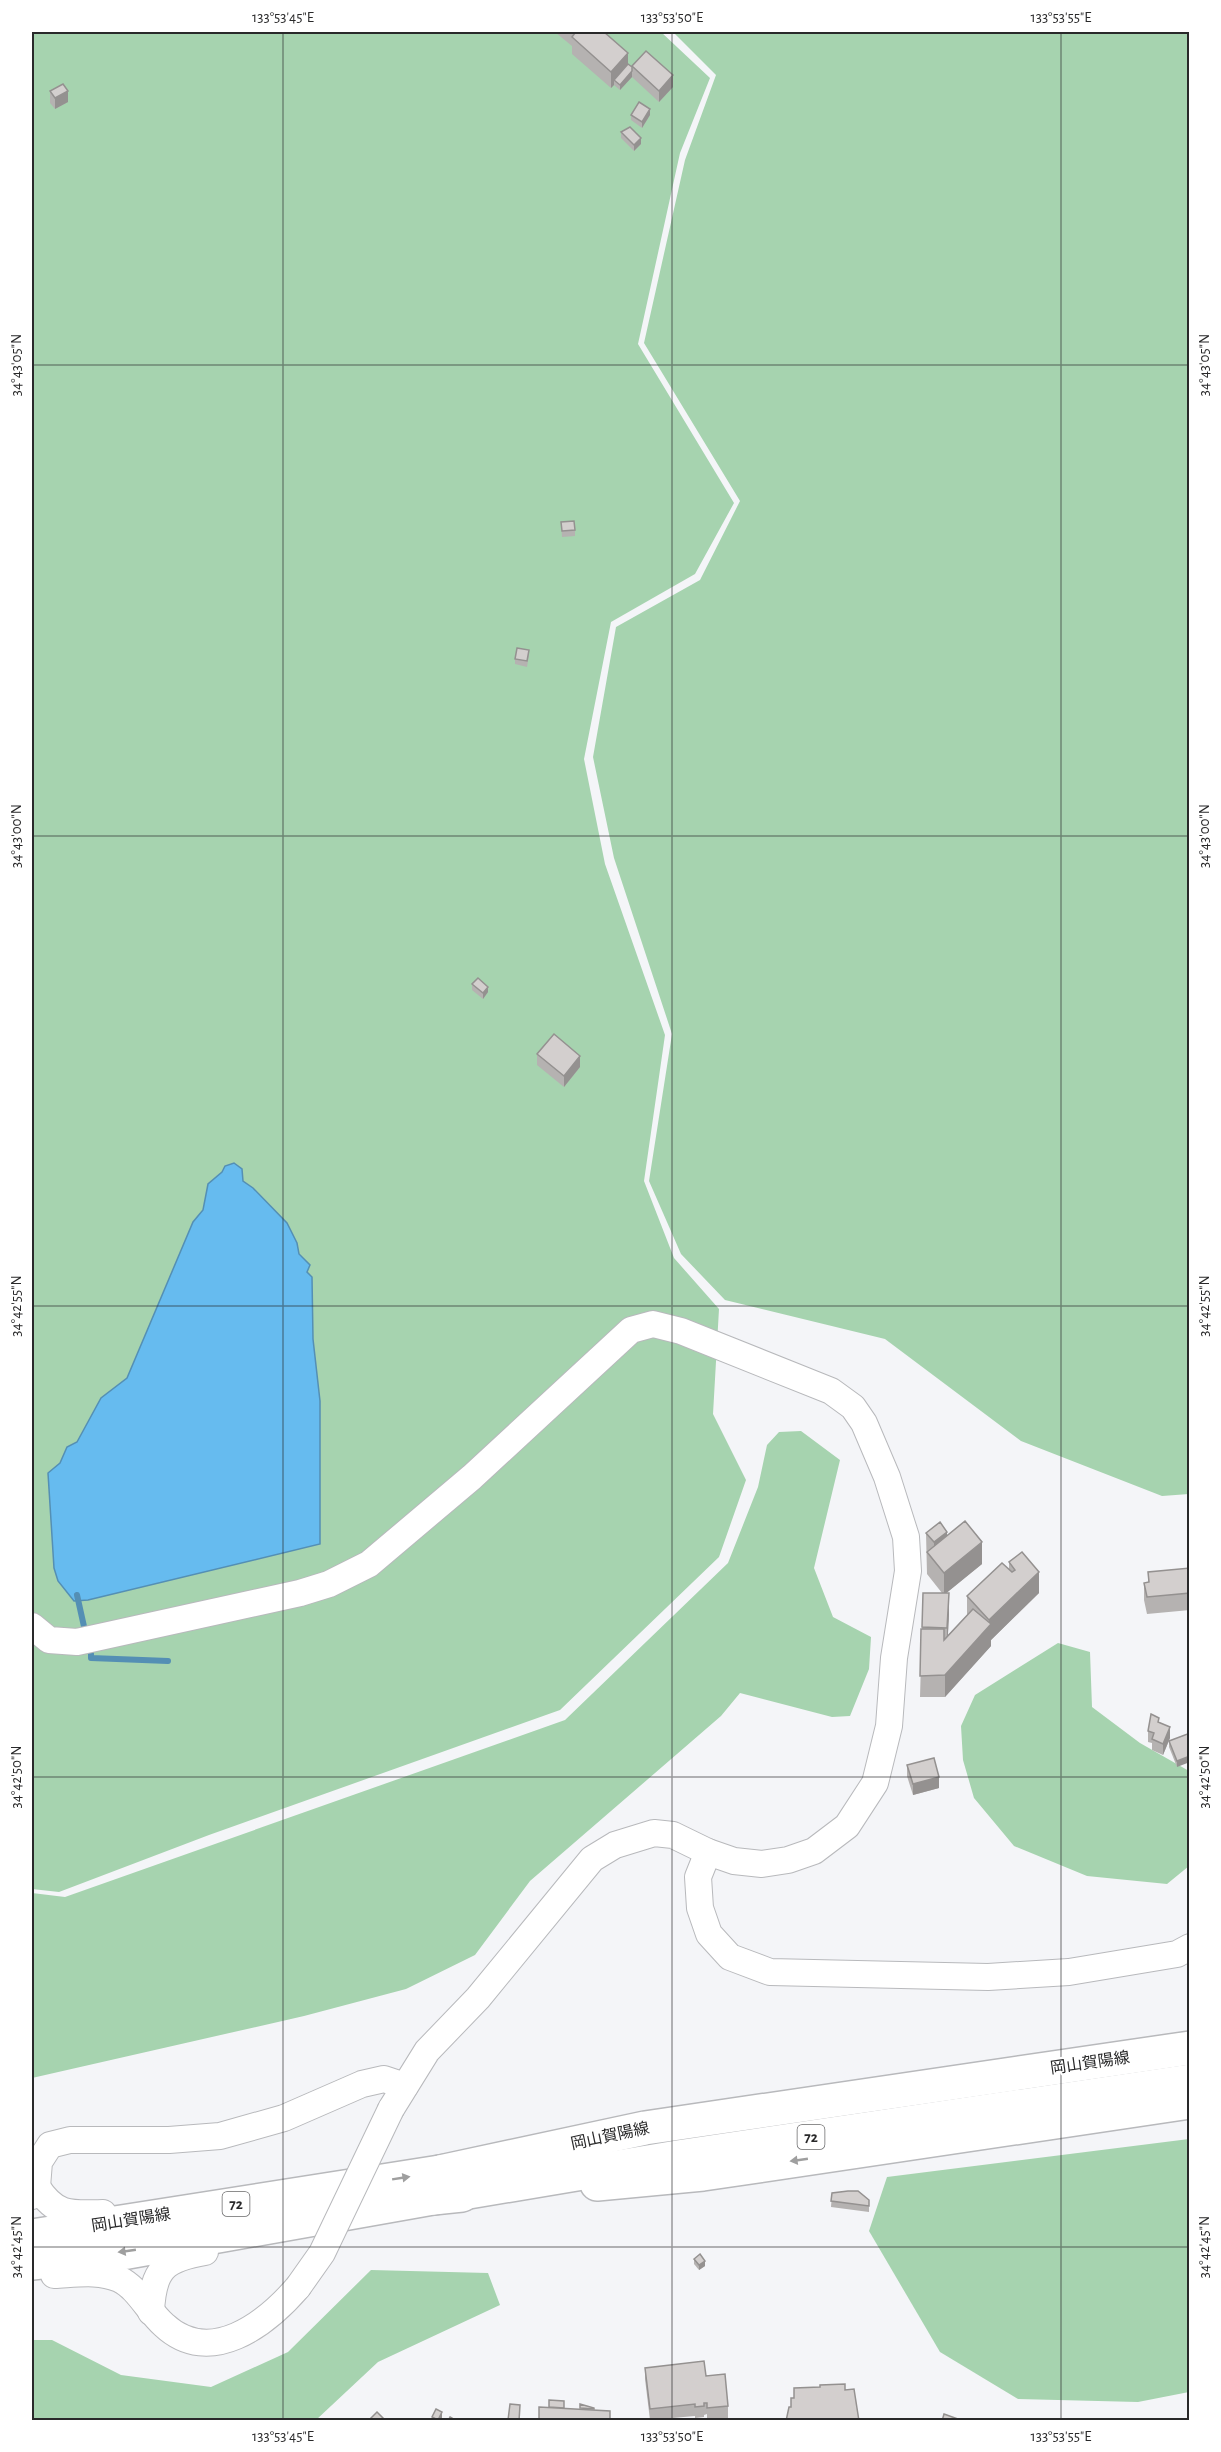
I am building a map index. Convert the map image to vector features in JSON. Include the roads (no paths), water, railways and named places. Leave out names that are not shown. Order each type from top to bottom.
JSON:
[{"type":"main road","name":"岡山賀陽線","points":[[32,2263],[128,2252],[327,2217],[645,2128],[1190,2048]]},
{"type":"main road","name":"72","points":[[436,2185],[658,2144],[1190,2060]]},
{"type":"main road","name":"72","points":[[436,2185],[678,2157],[1190,2081]]},
{"type":"main road","name":"岡山賀陽線","points":[[32,2236],[296,2194],[436,2185],[703,2174],[1190,2102]]},
{"type":"street","points":[[32,1626],[49,1640],[77,1642],[300,1593],[329,1584],[369,1564],[472,1477],[631,1330],[653,1324],[681,1331],[831,1390],[853,1407],[864,1423],[887,1477],[906,1537],[908,1571],[894,1658],[886,1737],[875,1782],[847,1826],[814,1851],[788,1860],[762,1864],[734,1861],[708,1852],[673,1835],[654,1833],[615,1845],[592,1859],[478,1998],[427,2052],[391,2109],[322,2253],[298,2287],[267,2319],[237,2336],[224,2340],[193,2341],[179,2336],[162,2324],[138,2294],[119,2279],[95,2273],[32,2278]]},
{"type":"street","points":[[708,1852],[698,1877],[700,1908],[709,1934],[730,1957],[770,1972],[988,1977],[1069,1972],[1177,1954],[1190,1947]]},
{"type":"street","points":[[296,2194],[273,2190],[230,2193],[104,2213],[73,2214],[59,2211],[34,2191],[39,2162],[50,2145],[70,2140],[169,2140],[220,2136],[284,2118],[362,2084],[384,2079],[405,2086]]},
{"type":"street","points":[[151,2312],[152,2291],[157,2278],[168,2264],[180,2256],[287,2240],[327,2217]]},
{"type":"water","points":[[234,1163],[242,1169],[243,1181],[253,1188],[287,1223],[297,1243],[299,1254],[310,1265],[307,1272],[312,1277],[313,1339],[320,1401],[320,1544],[88,1600],[74,1601],[58,1581],[54,1568],[48,1473],[60,1463],[67,1447],[77,1442],[101,1398],[127,1378],[193,1222],[203,1210],[208,1184],[222,1172],[225,1166]]},
{"type":"waterway","points":[[77,1595],[85,1631]]},
{"type":"waterway","points":[[91,1654],[91,1658],[168,1661]]}]
